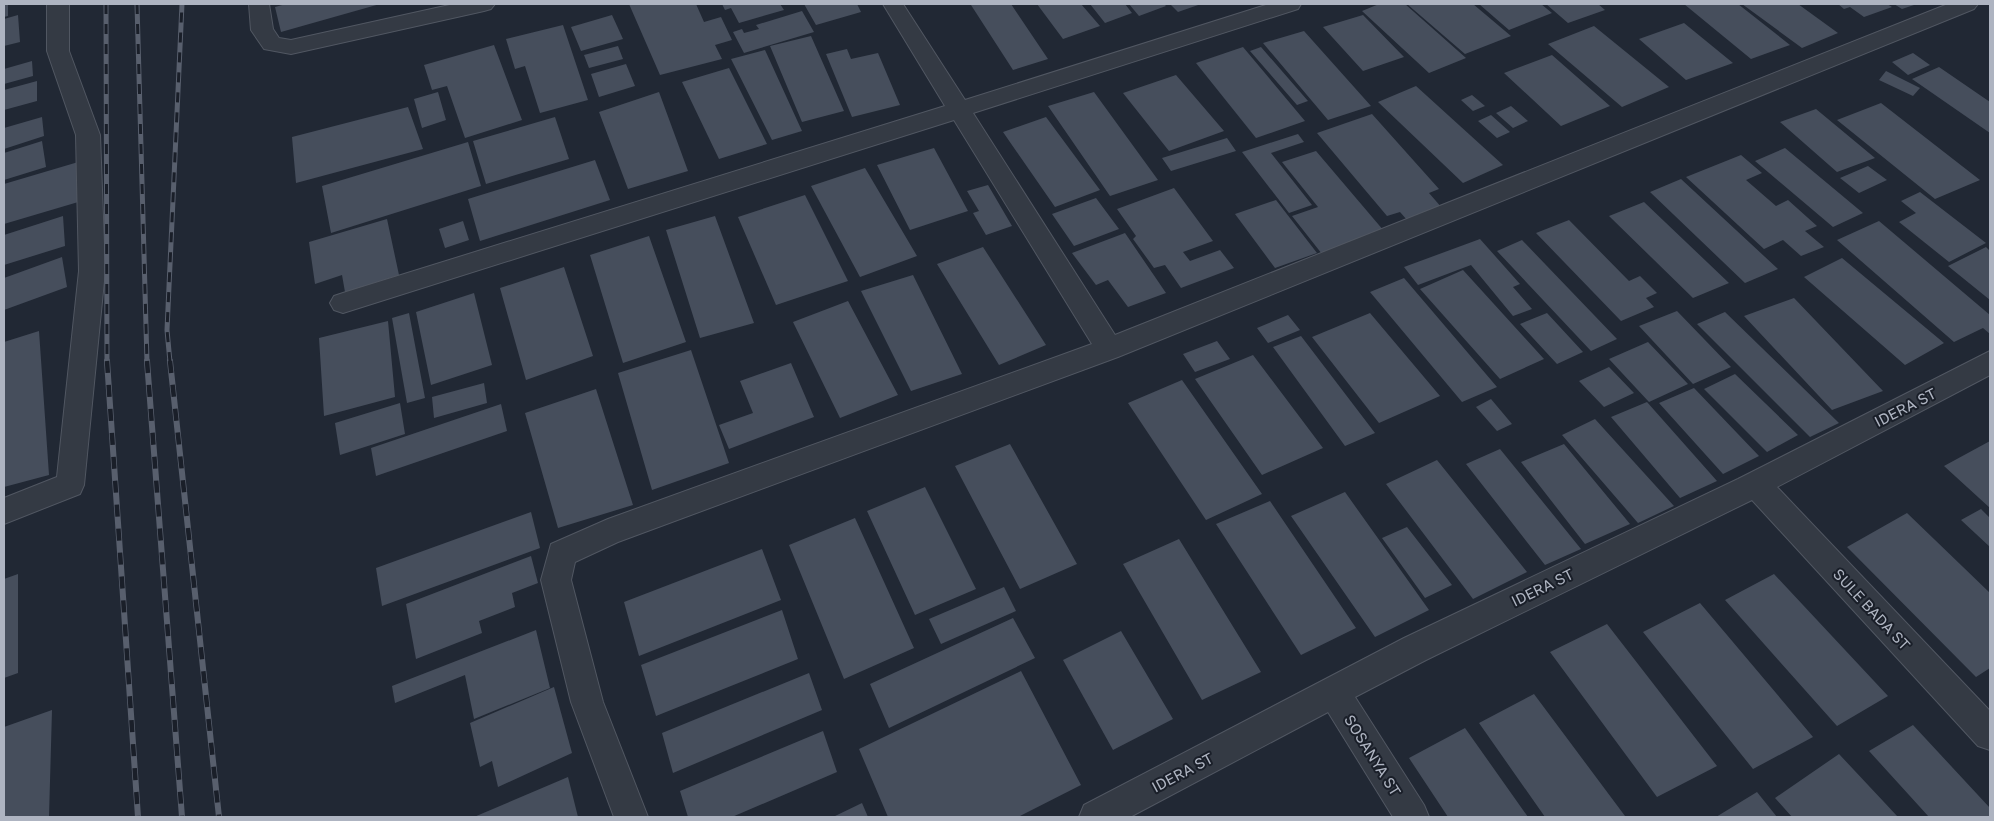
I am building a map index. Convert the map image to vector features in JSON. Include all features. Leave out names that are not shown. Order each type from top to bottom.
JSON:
[{"type":"street","points":[[4,511],[70,486],[92,261],[88,134],[58,51],[58,4]]},
{"type":"street","points":[[259,4],[262,30],[272,44],[290,47],[484,4]]},
{"type":"street","points":[[893,4],[1109,349]]},
{"type":"street","points":[[343,303],[1291,4]]},
{"type":"street","points":[[631,817],[587,702],[556,580],[562,554],[608,532],[1109,349],[1967,4]]},
{"type":"street","name":"IDERA ST","points":[[1096,817],[1415,649],[1755,484],[1990,362]]},
{"type":"street","name":"SULE BADA ST","points":[[1755,484],[1990,734]]},
{"type":"street","name":"SOSANYA ST","points":[[1334,693],[1412,817]]},
{"type":"building","points":[[4,4],[8,4],[8,16],[4,17]]},
{"type":"building","points":[[286,4],[380,4],[281,32],[275,7]]},
{"type":"building","points":[[629,4],[696,4],[704,22],[721,17],[732,40],[715,45],[722,59],[660,75]]},
{"type":"building","points":[[722,4],[780,4],[784,10],[739,23],[731,8],[725,10]]},
{"type":"building","points":[[804,4],[857,4],[861,12],[816,25]]},
{"type":"building","points":[[1011,4],[1048,59],[1013,70],[971,5]]},
{"type":"building","points":[[1037,4],[1081,4],[1100,26],[1063,39]]},
{"type":"building","points":[[1090,4],[1125,4],[1132,13],[1105,23]]},
{"type":"building","points":[[1129,4],[1164,4],[1166,6],[1139,16]]},
{"type":"building","points":[[1170,4],[1201,4],[1178,12]]},
{"type":"building","points":[[1379,4],[1405,4],[1466,58],[1429,73],[1362,11]]},
{"type":"building","points":[[1407,4],[1473,4],[1511,36],[1465,54]]},
{"type":"building","points":[[1479,4],[1541,4],[1552,13],[1509,30]]},
{"type":"building","points":[[1546,4],[1598,4],[1605,10],[1568,23]]},
{"type":"building","points":[[1684,4],[1738,4],[1790,45],[1751,59]]},
{"type":"building","points":[[1742,4],[1798,4],[1838,33],[1802,48]]},
{"type":"building","points":[[1838,4],[1887,4],[1892,7],[1864,17],[1850,7],[1844,9]]},
{"type":"building","points":[[1894,4],[1917,4],[1902,9]]},
{"type":"building","points":[[802,11],[814,32],[744,53],[733,32],[742,29],[744,33],[759,29],[756,25]]},
{"type":"building","points":[[18,15],[20,42],[4,46],[4,19]]},
{"type":"building","points":[[612,15],[623,39],[581,51],[571,27]]},
{"type":"building","points":[[1363,15],[1404,57],[1363,71],[1323,27]]},
{"type":"building","points":[[1684,23],[1733,63],[1686,80],[1639,39]]},
{"type":"building","points":[[563,25],[588,100],[540,113],[525,66],[515,69],[506,39]]},
{"type":"building","points":[[1594,26],[1669,87],[1622,107],[1548,44]]},
{"type":"building","points":[[1304,31],[1371,106],[1328,120],[1263,43]]},
{"type":"building","points":[[811,36],[844,111],[802,122],[770,46]]},
{"type":"building","points":[[494,45],[522,120],[465,138],[447,86],[432,90],[424,65]]},
{"type":"building","points":[[618,46],[623,59],[589,68],[584,55]]},
{"type":"building","points":[[1243,47],[1305,121],[1256,138],[1196,63]]},
{"type":"building","points":[[1261,47],[1308,101],[1297,105],[1250,51]]},
{"type":"building","points":[[847,49],[851,59],[878,53],[900,105],[852,117],[826,54]]},
{"type":"building","points":[[765,50],[802,131],[772,140],[731,59]]},
{"type":"building","points":[[1913,53],[1930,65],[1908,75],[1892,62]]},
{"type":"building","points":[[1552,55],[1610,106],[1561,126],[1504,73]]},
{"type":"building","points":[[32,61],[33,76],[4,84],[4,69]]},
{"type":"building","points":[[626,64],[635,86],[599,97],[591,74]]},
{"type":"building","points":[[1939,67],[1990,102],[1990,133],[1912,79]]},
{"type":"building","points":[[729,68],[767,144],[719,159],[682,82]]},
{"type":"building","points":[[1886,71],[1920,88],[1913,96],[1879,80]]},
{"type":"building","points":[[1176,75],[1224,131],[1169,151],[1123,93]]},
{"type":"building","points":[[37,81],[37,101],[4,110],[4,90]]},
{"type":"building","points":[[1416,86],[1503,165],[1463,183],[1378,102]]},
{"type":"building","points":[[438,92],[446,120],[422,128],[414,99]]},
{"type":"building","points":[[659,92],[688,171],[628,189],[599,112]]},
{"type":"building","points":[[1094,92],[1158,180],[1110,196],[1048,106]]},
{"type":"building","points":[[1472,95],[1485,106],[1473,111],[1461,100]]},
{"type":"building","points":[[1881,103],[1980,180],[1935,199],[1837,120]]},
{"type":"building","points":[[1511,106],[1528,121],[1513,128],[1496,113]]},
{"type":"building","points":[[408,107],[423,149],[296,183],[292,137]]},
{"type":"building","points":[[1816,109],[1875,158],[1837,172],[1780,122]]},
{"type":"building","points":[[1372,114],[1439,189],[1429,193],[1442,208],[1407,220],[1400,212],[1387,216],[1317,133]]},
{"type":"building","points":[[1491,115],[1510,132],[1497,138],[1478,121]]},
{"type":"building","points":[[42,117],[44,136],[4,149],[4,128]]},
{"type":"building","points":[[555,117],[569,159],[486,184],[473,141]]},
{"type":"building","points":[[1046,117],[1100,190],[1055,207],[1003,132]]},
{"type":"building","points":[[1298,134],[1304,142],[1271,153],[1312,205],[1289,213],[1242,152]]},
{"type":"building","points":[[1227,138],[1236,151],[1171,171],[1162,158]]},
{"type":"building","points":[[42,141],[46,167],[4,180],[4,153]]},
{"type":"building","points":[[468,142],[481,186],[331,233],[322,186]]},
{"type":"building","points":[[934,148],[968,211],[910,230],[877,165]]},
{"type":"building","points":[[1785,148],[1863,213],[1833,227],[1755,161]]},
{"type":"building","points":[[1316,151],[1384,231],[1322,254],[1292,216],[1318,207],[1282,162]]},
{"type":"building","points":[[1741,155],[1762,173],[1746,180],[1776,206],[1788,200],[1817,226],[1805,231],[1824,247],[1801,256],[1783,240],[1764,249],[1686,177]]},
{"type":"building","points":[[85,160],[85,200],[4,224],[4,184]]},
{"type":"building","points":[[595,160],[610,200],[480,241],[468,199]]},
{"type":"building","points":[[1868,166],[1887,180],[1859,193],[1840,178]]},
{"type":"building","points":[[865,168],[917,256],[860,277],[811,186]]},
{"type":"building","points":[[1681,179],[1778,269],[1745,283],[1650,192]]},
{"type":"building","points":[[988,185],[1012,226],[986,235],[973,213],[979,211],[967,191]]},
{"type":"building","points":[[1174,188],[1213,241],[1183,252],[1190,261],[1220,250],[1234,268],[1181,288],[1165,265],[1154,268],[1133,239],[1136,236],[1117,209]]},
{"type":"building","points":[[1920,192],[1986,243],[1949,262],[1899,222],[1916,213],[1901,201]]},
{"type":"building","points":[[805,195],[848,281],[776,305],[738,217]]},
{"type":"building","points":[[1096,198],[1119,229],[1074,246],[1052,214]]},
{"type":"building","points":[[1276,200],[1317,253],[1275,268],[1235,214]]},
{"type":"building","points":[[1644,202],[1729,283],[1693,298],[1609,216]]},
{"type":"building","points":[[63,216],[65,246],[4,265],[4,235]]},
{"type":"building","points":[[715,216],[754,323],[700,338],[666,230]]},
{"type":"building","points":[[387,219],[399,275],[345,292],[342,275],[315,284],[309,242]]},
{"type":"building","points":[[1569,220],[1629,281],[1640,276],[1657,293],[1646,298],[1654,307],[1621,321],[1536,233]]},
{"type":"building","points":[[463,221],[469,240],[445,248],[439,229]]},
{"type":"building","points":[[1879,221],[1990,315],[1990,334],[1983,328],[1954,342],[1837,240]]},
{"type":"building","points":[[1125,233],[1166,293],[1128,307],[1108,280],[1096,285],[1072,253]]},
{"type":"building","points":[[649,236],[686,342],[623,363],[590,255]]},
{"type":"building","points":[[1480,239],[1520,284],[1513,287],[1532,309],[1513,316],[1471,265],[1418,285],[1404,267]]},
{"type":"building","points":[[1522,240],[1617,339],[1591,351],[1497,251]]},
{"type":"building","points":[[983,247],[1046,345],[999,365],[937,264]]},
{"type":"building","points":[[1986,247],[1990,251],[1990,300],[1948,266]]},
{"type":"building","points":[[62,257],[67,287],[4,310],[4,278]]},
{"type":"building","points":[[1842,258],[1944,343],[1905,365],[1804,277]]},
{"type":"building","points":[[564,267],[593,356],[526,380],[500,288]]},
{"type":"building","points":[[1463,270],[1544,359],[1500,379],[1420,289]]},
{"type":"building","points":[[913,275],[962,374],[911,391],[861,291]]},
{"type":"building","points":[[1404,278],[1497,387],[1462,402],[1370,292]]},
{"type":"building","points":[[474,293],[492,365],[431,385],[416,312]]},
{"type":"building","points":[[1794,298],[1883,391],[1832,410],[1744,316]]},
{"type":"building","points":[[848,301],[898,395],[840,418],[793,322]]},
{"type":"building","points":[[1677,311],[1731,367],[1693,384],[1639,326]]},
{"type":"building","points":[[1725,312],[1839,423],[1810,437],[1697,324]]},
{"type":"building","points":[[409,313],[425,398],[407,403],[392,318]]},
{"type":"building","points":[[1370,313],[1440,396],[1379,423],[1312,337]]},
{"type":"building","points":[[1547,313],[1583,352],[1557,364],[1520,324]]},
{"type":"building","points":[[1288,315],[1300,330],[1268,343],[1257,328]]},
{"type":"building","points":[[388,321],[395,397],[324,416],[319,338]]},
{"type":"building","points":[[39,331],[49,475],[4,487],[4,342]]},
{"type":"building","points":[[1301,336],[1375,433],[1345,446],[1273,347]]},
{"type":"building","points":[[1217,341],[1230,359],[1195,372],[1183,354]]},
{"type":"building","points":[[1648,342],[1688,384],[1649,402],[1609,359]]},
{"type":"building","points":[[691,350],[729,463],[652,490],[618,373]]},
{"type":"building","points":[[1253,355],[1323,448],[1262,475],[1195,379]]},
{"type":"building","points":[[791,363],[814,417],[729,449],[719,425],[753,413],[740,381]]},
{"type":"building","points":[[1609,367],[1634,393],[1604,407],[1579,381]]},
{"type":"building","points":[[1735,374],[1798,435],[1767,452],[1704,389]]},
{"type":"building","points":[[1182,380],[1262,494],[1206,520],[1128,403]]},
{"type":"building","points":[[484,383],[487,403],[434,418],[432,397]]},
{"type":"building","points":[[1694,388],[1759,456],[1723,474],[1659,403]]},
{"type":"building","points":[[596,389],[633,505],[558,528],[525,413]]},
{"type":"building","points":[[1491,399],[1512,424],[1497,431],[1476,407]]},
{"type":"building","points":[[1647,402],[1717,481],[1680,498],[1611,417]]},
{"type":"building","points":[[400,403],[405,434],[340,455],[335,423]]},
{"type":"building","points":[[501,404],[507,431],[376,476],[371,448]]},
{"type":"building","points":[[1595,419],[1674,506],[1638,523],[1562,435]]},
{"type":"building","points":[[1990,441],[1990,508],[1944,466]]},
{"type":"building","points":[[1010,444],[1077,564],[1020,589],[955,466]]},
{"type":"building","points":[[1564,444],[1630,524],[1585,544],[1521,462]]},
{"type":"building","points":[[1500,449],[1581,549],[1545,565],[1466,464]]},
{"type":"building","points":[[1437,460],[1527,572],[1473,599],[1386,484]]},
{"type":"building","points":[[925,487],[976,589],[915,615],[867,511]]},
{"type":"building","points":[[1345,492],[1429,610],[1375,637],[1291,516]]},
{"type":"building","points":[[1270,501],[1356,628],[1301,655],[1216,524]]},
{"type":"building","points":[[1981,509],[1990,518],[1990,547],[1961,520]]},
{"type":"building","points":[[531,512],[540,548],[382,606],[376,568]]},
{"type":"building","points":[[1907,513],[1990,593],[1990,668],[1976,677],[1847,547]]},
{"type":"building","points":[[855,518],[914,648],[844,679],[789,545]]},
{"type":"building","points":[[1407,527],[1452,585],[1425,598],[1382,538]]},
{"type":"building","points":[[1179,539],[1261,672],[1202,700],[1123,564]]},
{"type":"building","points":[[762,549],[781,600],[639,656],[624,602]]},
{"type":"building","points":[[531,556],[538,583],[512,593],[515,607],[479,621],[482,633],[416,659],[406,604]]},
{"type":"building","points":[[18,574],[18,673],[4,678],[4,579]]},
{"type":"building","points":[[1774,574],[1888,696],[1837,726],[1725,600]]},
{"type":"building","points":[[1004,587],[1016,611],[941,644],[929,619]]},
{"type":"building","points":[[1700,603],[1813,737],[1753,769],[1643,632]]},
{"type":"building","points":[[782,610],[798,659],[656,716],[641,665]]},
{"type":"building","points":[[1013,618],[1035,658],[889,728],[870,684]]},
{"type":"building","points":[[1607,624],[1717,766],[1657,797],[1550,652]]},
{"type":"building","points":[[536,630],[550,688],[474,719],[465,675],[395,703],[392,686]]},
{"type":"building","points":[[1121,631],[1173,719],[1113,750],[1063,660]]},
{"type":"building","points":[[1021,671],[1081,785],[1018,817],[888,817],[859,749]]},
{"type":"building","points":[[809,673],[822,710],[673,773],[662,733]]},
{"type":"building","points":[[554,687],[572,753],[498,787],[492,761],[480,767],[470,723]]},
{"type":"building","points":[[1534,694],[1625,816],[1545,817],[1479,723]]},
{"type":"building","points":[[52,710],[49,817],[4,817],[4,727]]},
{"type":"building","points":[[1913,725],[1990,808],[1990,817],[1929,817],[1869,751]]},
{"type":"building","points":[[1465,728],[1528,817],[1448,817],[1409,758]]},
{"type":"building","points":[[823,731],[837,772],[732,817],[688,817],[680,791]]},
{"type":"building","points":[[1839,754],[1898,817],[1792,817],[1775,798]]},
{"type":"building","points":[[568,777],[578,817],[474,817]]},
{"type":"building","points":[[1757,792],[1777,817],[1716,817]]},
{"type":"building","points":[[862,803],[868,817],[833,817]]},
{"type":"railway","points":[[106,4],[107,362]]},
{"type":"railway","points":[[137,4],[147,362]]},
{"type":"railway","points":[[170,362],[167,330],[182,4]]},
{"type":"railway","points":[[107,361],[138,817]]},
{"type":"railway","points":[[147,361],[182,817]]},
{"type":"railway","points":[[170,361],[219,817]]}]
